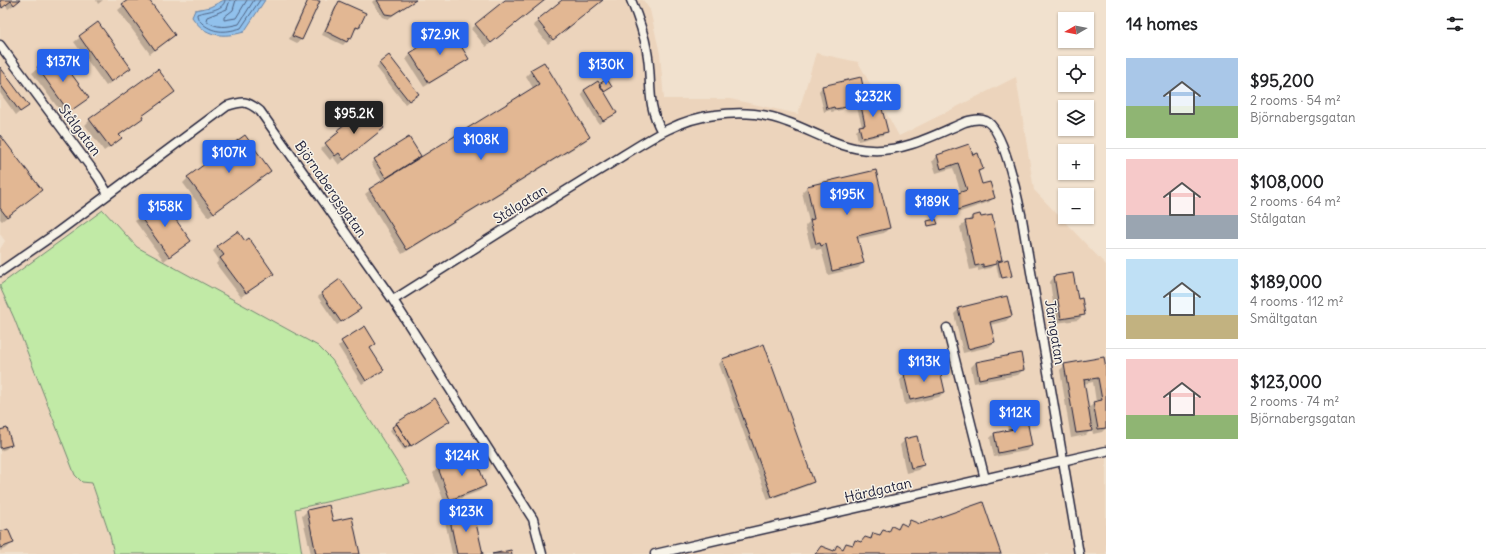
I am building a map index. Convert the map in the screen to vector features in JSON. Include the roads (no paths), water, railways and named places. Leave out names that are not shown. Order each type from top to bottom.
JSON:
[{"type":"street","points":[[631,0],[641,25],[648,52],[649,94],[652,109],[662,132]]},
{"type":"street","name":"Stålgatan","points":[[0,45],[98,177],[108,194]]},
{"type":"street","name":"Björnabergsgatan","points":[[0,272],[55,234],[227,106],[240,102],[249,103],[260,111],[393,300],[533,519],[542,554]]},
{"type":"street","name":"Stålgatan","points":[[393,300],[560,194],[662,132],[688,120],[704,116],[732,113],[754,114],[786,121],[835,143],[870,150],[884,150],[919,142],[973,120],[986,121]]},
{"type":"street","name":"Järngatan","points":[[986,121],[993,126],[999,137],[1013,179],[1022,219],[1079,554]]},
{"type":"street","points":[[947,328],[985,479]]},
{"type":"street","name":"Härdgatan","points":[[655,554],[1106,450]]},
{"type":"water","points":[[224,0],[265,0],[244,32],[236,34],[222,35],[209,32],[197,24],[192,17],[195,10],[210,7]]}]
